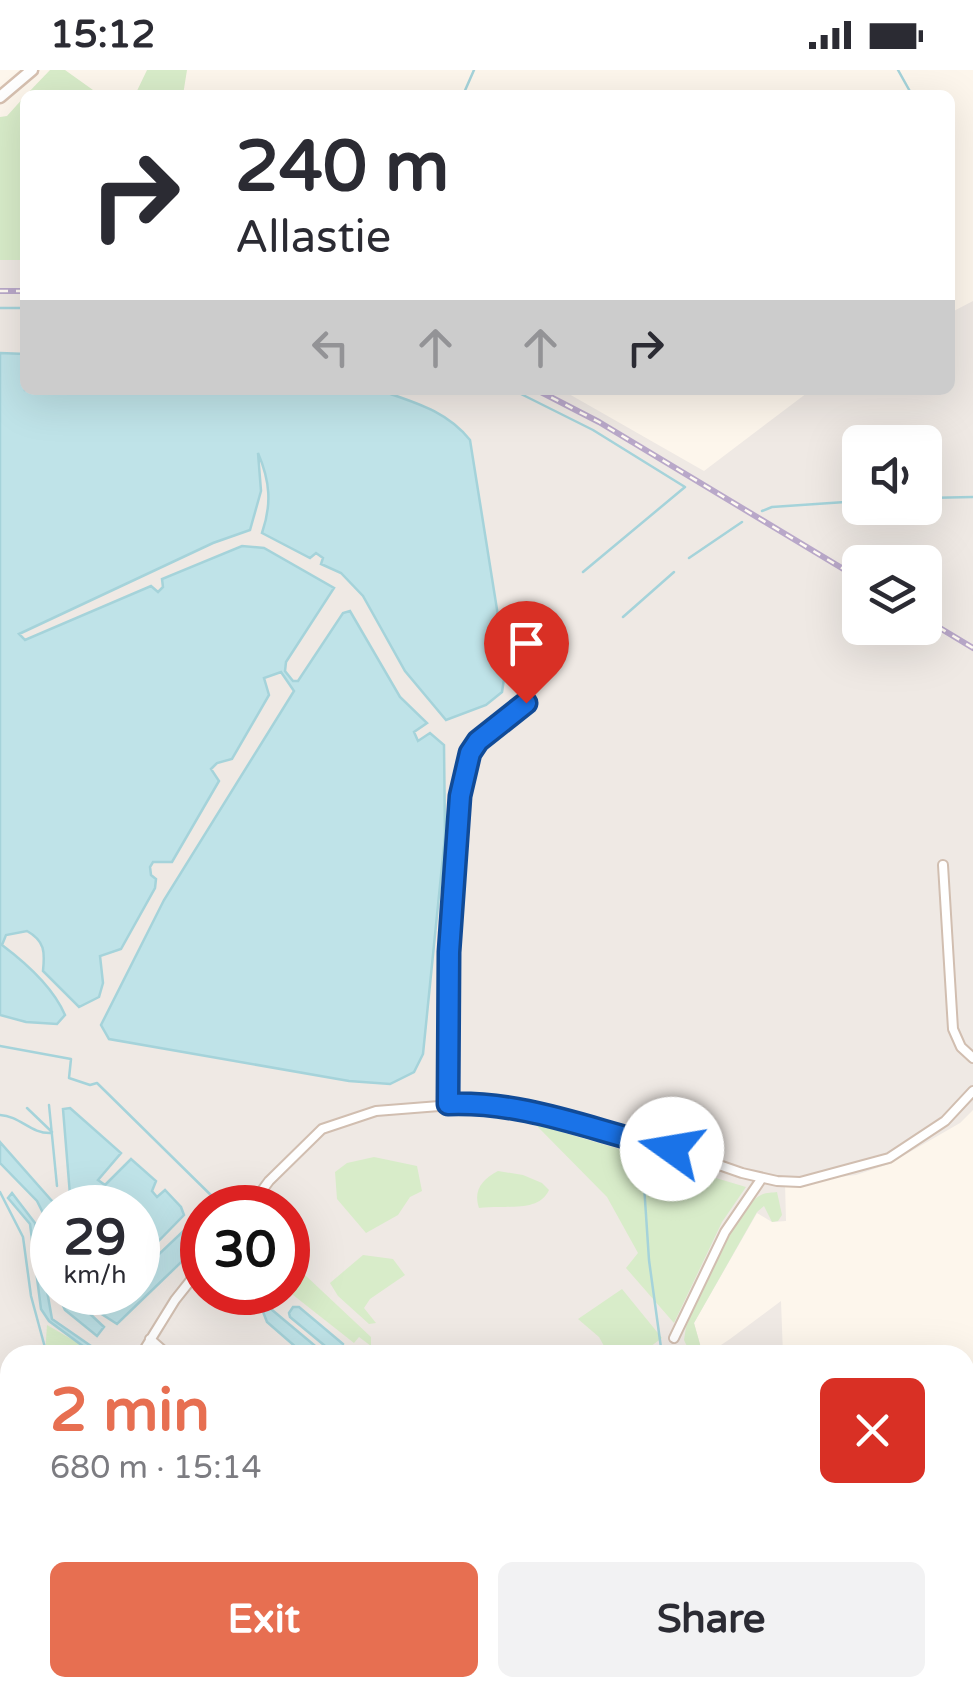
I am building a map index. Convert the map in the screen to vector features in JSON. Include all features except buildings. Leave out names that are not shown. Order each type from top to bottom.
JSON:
[{"type":"street","points":[[0,97],[32,70]]},
{"type":"street","points":[[448,1104],[449,952],[460,796],[470,753],[478,741],[526,703]]},
{"type":"street","points":[[942,865],[955,1036],[973,1058]]},
{"type":"street","points":[[268,1185],[322,1129],[376,1111],[490,1102],[672,1149],[762,1178],[800,1182],[889,1158],[945,1122],[973,1091]]},
{"type":"street","points":[[674,1338],[724,1232],[762,1178]]},
{"type":"street","points":[[147,1345],[180,1293]]},
{"type":"street","points":[[150,1339],[157,1345]]},
{"type":"shaded area","points":[[0,260],[20,260],[20,395],[571,395],[704,471],[804,395],[955,395],[955,310],[973,301],[973,1110],[960,1123],[889,1164],[856,1175],[785,1183],[786,1221],[772,1222],[757,1213],[694,1323],[700,1345],[0,1345]]},
{"type":"shaded area","points":[[781,1301],[783,1345],[721,1345]]},
{"type":"green space","points":[[50,70],[65,70],[93,90],[31,90]]},
{"type":"green space","points":[[147,70],[187,70],[184,90],[137,90]]},
{"type":"green space","points":[[20,102],[20,260],[0,260],[0,117],[7,116]]},
{"type":"green space","points":[[535,1124],[746,1187],[722,1222],[674,1323],[626,1268],[638,1253],[607,1197]]},
{"type":"green space","points":[[374,1157],[417,1166],[422,1191],[410,1197],[398,1215],[366,1233],[337,1199],[335,1172],[347,1163]]},
{"type":"green space","points":[[498,1171],[523,1175],[549,1190],[544,1198],[528,1205],[479,1208],[480,1186]]},
{"type":"green space","points":[[777,1192],[782,1215],[772,1222],[764,1206],[757,1212],[694,1323],[700,1345],[686,1345],[686,1327],[718,1255],[740,1217],[763,1194]]},
{"type":"green space","points":[[363,1255],[393,1259],[405,1275],[370,1299],[364,1308],[376,1323],[369,1324],[338,1296],[330,1283]]},
{"type":"green space","points":[[310,1280],[371,1337],[371,1345],[359,1337],[354,1343],[310,1308]]},
{"type":"green space","points":[[622,1289],[662,1338],[653,1345],[603,1345],[578,1319]]},
{"type":"green space","points":[[47,1325],[82,1345],[46,1345]]},
{"type":"water","points":[[0,353],[20,354],[20,395],[393,395],[450,421],[470,440],[506,666],[502,692],[486,705],[446,720],[405,671],[363,596],[341,573],[321,564],[323,558],[316,553],[310,558],[262,533],[268,493],[258,453],[261,491],[250,530],[213,543],[19,634],[25,640],[151,586],[158,592],[163,587],[162,579],[242,546],[264,548],[334,588],[286,662],[285,671],[293,681],[298,681],[343,613],[350,611],[400,697],[427,723],[414,732],[418,741],[430,733],[444,745],[445,836],[423,1054],[414,1072],[390,1084],[349,1081],[109,1039],[101,1025],[164,900],[294,691],[281,672],[264,678],[269,695],[232,759],[211,769],[219,781],[172,862],[153,862],[150,867],[156,879],[155,888],[121,949],[100,956],[103,983],[99,997],[79,1007],[43,971],[42,948],[27,931],[6,935],[2,945],[38,976],[65,1015],[57,1024],[0,1015]]},
{"type":"water","points":[[70,1108],[121,1153],[98,1180],[105,1185],[69,1185],[63,1109]]},
{"type":"water","points":[[0,1142],[38,1185],[30,1185],[30,1194],[0,1163]]},
{"type":"water","points":[[131,1159],[156,1181],[154,1185],[105,1185]]},
{"type":"water","points":[[165,1190],[180,1206],[180,1219],[160,1240],[160,1194]]},
{"type":"water","points":[[12,1193],[30,1216],[30,1224],[8,1198]]},
{"type":"water","points":[[180,1234],[180,1263],[160,1283],[160,1253]]},
{"type":"water","points":[[45,1315],[51,1315],[90,1345],[81,1345]]},
{"type":"water","points":[[71,1315],[91,1315],[104,1327],[97,1336]]},
{"type":"water","points":[[103,1315],[126,1315],[117,1324]]},
{"type":"water","points":[[264,1315],[278,1315],[314,1345],[293,1345]]},
{"type":"water","points":[[309,1315],[343,1345],[324,1345],[290,1317]]},
{"type":"waterway","points":[[465,90],[474,70]]},
{"type":"waterway","points":[[898,70],[909,90]]},
{"type":"waterway","points":[[0,308],[20,308]]},
{"type":"waterway","points":[[523,395],[593,430],[685,487],[583,572]]},
{"type":"waterway","points":[[942,498],[973,497]]},
{"type":"waterway","points":[[762,511],[842,502]]},
{"type":"waterway","points":[[689,558],[742,522]]},
{"type":"waterway","points":[[623,617],[674,572]]},
{"type":"waterway","points":[[0,1046],[71,1059],[69,1078],[90,1085],[97,1083],[201,1185]]},
{"type":"waterway","points":[[49,1105],[57,1185]]},
{"type":"waterway","points":[[27,1108],[52,1132]]},
{"type":"waterway","points":[[0,1115],[51,1133]]},
{"type":"waterway","points":[[643,1170],[649,1260],[661,1345]]},
{"type":"waterway","points":[[0,1192],[23,1237],[31,1296],[44,1345]]},
{"type":"railway","points":[[0,291],[20,291]]},
{"type":"railway","points":[[547,395],[599,422],[842,568]]},
{"type":"railway","points":[[942,629],[973,648]]},
{"type":"route","points":[[526,703],[478,741],[470,753],[460,796],[449,952],[448,1104],[490,1102],[526,1109],[672,1149]]}]
